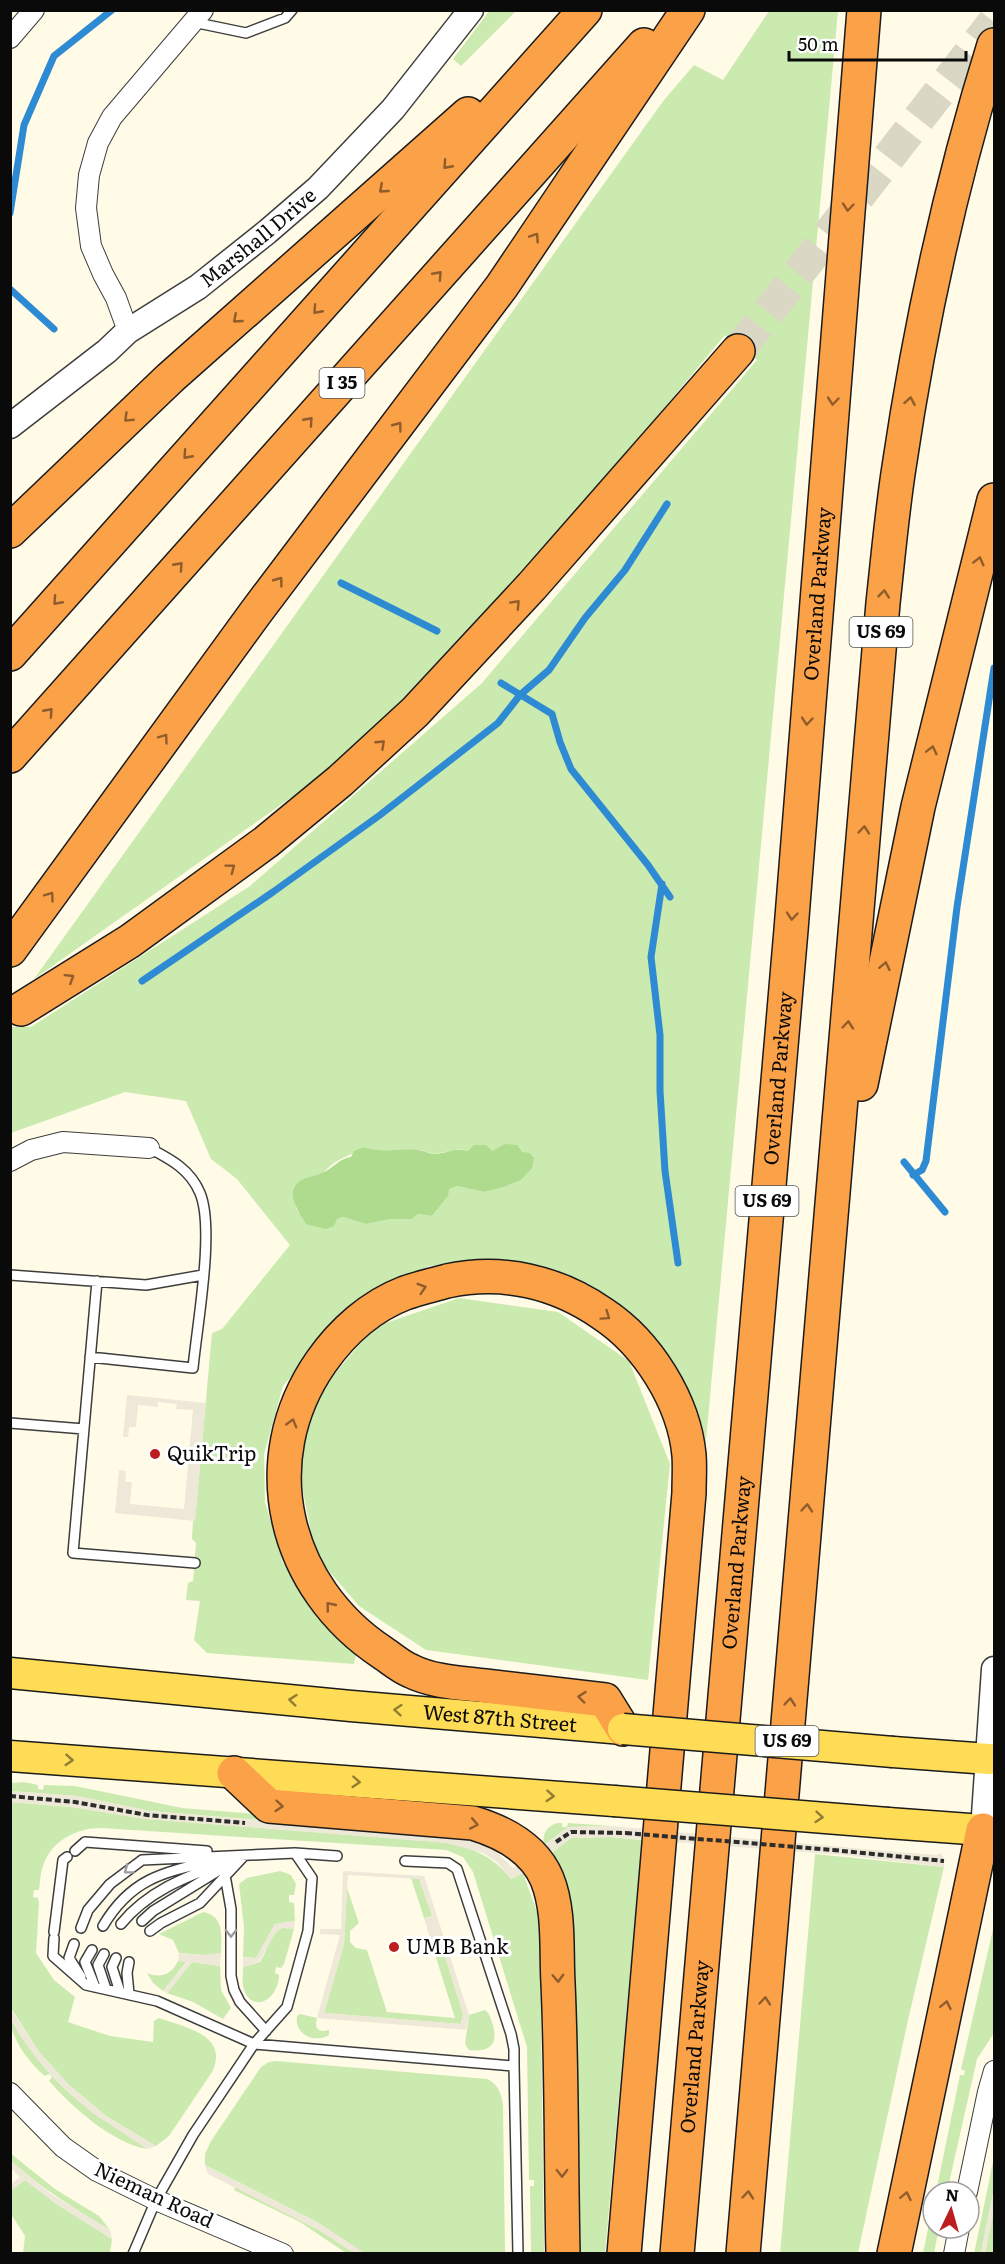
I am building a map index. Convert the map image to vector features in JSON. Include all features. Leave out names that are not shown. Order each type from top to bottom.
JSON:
[{"type":"highway","name":"I 35","points":[[10,756],[674,10]]},
{"type":"highway","points":[[10,950],[256,612],[502,286],[688,10]]},
{"type":"highway","name":"Overland Parkway","points":[[677,2253],[791,930],[864,10]]},
{"type":"highway","points":[[10,531],[170,378],[585,11]]},
{"type":"highway","points":[[10,654],[585,11]]},
{"type":"highway","name":"US 69","points":[[743,2253],[883,603],[898,468],[920,343],[943,238],[971,119],[994,45]]},
{"type":"highway","points":[[21,1010],[130,941],[266,842],[340,781],[399,727],[532,586],[738,351]]},
{"type":"highway","points":[[831,1230],[918,807],[994,500]]},
{"type":"highway","points":[[623,1729],[605,1700],[446,1682],[411,1671],[372,1646],[347,1626],[328,1605],[312,1581],[298,1553],[288,1520],[285,1490],[287,1451],[298,1403],[312,1376],[331,1348],[352,1326],[404,1294],[463,1278],[500,1276],[532,1280],[562,1291],[613,1320],[635,1339],[668,1388],[682,1422],[689,1453],[689,1493],[624,2253]]},
{"type":"highway","points":[[234,1773],[268,1806],[473,1823],[508,1836],[524,1848],[541,1869],[550,1889],[555,1918],[563,2253]]},
{"type":"highway","points":[[894,2253],[983,1830]]},
{"type":"main road","name":"West 87th Street","points":[[10,1673],[340,1705],[989,1759]]},
{"type":"main road","points":[[10,1756],[983,1830]]},
{"type":"street","points":[[10,38],[34,10]]},
{"type":"street","name":"Marshall Drive","points":[[10,426],[107,351],[128,331],[198,287],[318,188],[393,109],[471,10]]},
{"type":"street","points":[[128,331],[116,298],[102,274],[91,246],[86,208],[89,175],[98,143],[112,117],[198,16]]},
{"type":"street","points":[[10,1161],[31,1150],[63,1142],[149,1148]]},
{"type":"street","points":[[983,1830],[994,1669]]},
{"type":"street","points":[[970,2180],[994,2071]]},
{"type":"street","name":"Nieman Road","points":[[10,2093],[63,2147],[97,2171],[156,2200],[283,2253]]},
{"type":"lane","points":[[198,16],[246,33],[285,18],[292,10]]},
{"type":"lane","points":[[90,1357],[193,1368],[206,1247],[205,1210],[199,1191],[177,1162],[149,1148]]},
{"type":"lane","points":[[10,1275],[146,1285],[203,1275]]},
{"type":"lane","points":[[97,1281],[73,1553],[195,1563]]},
{"type":"lane","points":[[10,1423],[84,1429]]},
{"type":"lane","points":[[246,1854],[85,1842],[63,1860],[53,1956],[90,1986],[157,2001],[254,2044],[514,2066]]},
{"type":"lane","points":[[133,2253],[156,2200],[194,2135],[254,2044],[287,2007],[309,1928],[312,1878],[295,1853]]},
{"type":"lane","points":[[81,1928],[88,1910],[110,1884],[142,1860],[246,1854],[295,1853],[337,1856]]},
{"type":"lane","points":[[150,1931],[200,1903],[246,1854]]},
{"type":"lane","points":[[142,1921],[153,1911],[246,1854]]},
{"type":"lane","points":[[121,1924],[132,1910],[173,1883],[246,1854]]},
{"type":"lane","points":[[103,1926],[111,1912],[135,1887],[166,1871],[246,1854]]},
{"type":"lane","points":[[405,1861],[448,1863],[457,1869],[511,2034],[514,2066],[518,2253]]},
{"type":"lane","points":[[225,1875],[231,1909],[231,1976],[234,1990],[240,2002],[266,2031]]},
{"type":"lane","points":[[74,1944],[69,1958],[90,1986]]},
{"type":"lane","points":[[90,1986],[85,1962],[92,1950]]},
{"type":"lane","points":[[104,1954],[98,1965],[106,1989]]},
{"type":"lane","points":[[116,1958],[112,1968],[124,1993]]},
{"type":"lane","points":[[124,1993],[129,1962]]},
{"type":"path","points":[[554,1844],[571,1832],[626,1833],[833,1850],[944,1862]]},
{"type":"green space","points":[[490,10],[516,11],[461,66],[453,59]]},
{"type":"green space","points":[[769,11],[838,11],[706,1440],[672,1369],[630,1311],[563,1276],[504,1261],[429,1266],[371,1293],[324,1339],[283,1386],[264,1454],[265,1502],[283,1563],[321,1621],[356,1654],[354,1664],[207,1653],[194,1640],[200,1601],[186,1600],[188,1583],[193,1581],[196,1543],[192,1539],[193,1521],[195,1520],[212,1333],[222,1329],[290,1245],[237,1179],[211,1159],[186,1101],[125,1092],[11,1133],[10,1027],[31,1027],[250,886],[482,683],[757,360],[725,335],[497,608],[330,770],[34,979],[664,100],[694,65],[723,80]],"holes":[[[364,1147],[375,1151],[420,1150],[434,1154],[461,1149],[492,1151],[500,1148],[522,1152],[521,1180],[484,1192],[457,1186],[448,1189],[448,1196],[432,1216],[418,1214],[412,1219],[391,1219],[366,1224],[343,1217],[337,1219],[301,1215],[296,1208],[327,1169]]]},
{"type":"green space","points":[[505,1144],[517,1145],[522,1152],[530,1153],[534,1158],[532,1168],[521,1180],[484,1192],[457,1186],[449,1189],[448,1196],[432,1216],[418,1214],[412,1219],[391,1219],[366,1224],[343,1217],[337,1219],[334,1226],[326,1229],[306,1224],[294,1202],[293,1191],[300,1181],[326,1171],[351,1157],[354,1151],[364,1147],[377,1150],[419,1150],[435,1154],[455,1150],[468,1151],[474,1145],[486,1145],[492,1151]]},
{"type":"green space","points":[[459,1298],[558,1312],[629,1361],[670,1464],[648,1680],[426,1650],[359,1606],[316,1556],[298,1467],[318,1394],[374,1327]]},
{"type":"green space","points":[[24,1782],[38,1785],[38,1789],[43,1790],[44,1785],[75,1786],[182,1808],[281,1816],[285,1822],[150,1811],[77,1796],[11,1791],[10,1783]]},
{"type":"green space","points":[[10,1802],[72,1807],[146,1819],[440,1842],[480,1853],[496,1864],[511,1879],[523,1873],[537,1912],[540,1938],[544,2253],[531,2253],[530,2186],[534,2186],[534,2180],[529,2180],[527,2047],[473,1872],[463,1857],[446,1850],[101,1828],[74,1833],[58,1843],[43,1866],[39,1890],[34,1890],[33,1897],[38,1898],[39,1903],[36,1953],[54,1980],[75,1997],[68,2022],[110,2036],[153,2042],[154,2021],[159,2018],[202,2034],[215,2049],[216,2059],[212,2072],[169,2136],[156,2146],[106,2116],[68,2084],[39,2052],[11,2008]]},
{"type":"green space","points":[[562,1823],[562,1827],[567,1827],[568,1823],[611,1826],[568,1827],[544,1845],[546,1831],[550,1826]]},
{"type":"green space","points":[[610,1837],[642,1840],[605,2253],[573,2253],[550,1854],[571,1838]]},
{"type":"green space","points":[[815,1854],[944,1867],[908,2020],[858,2253],[780,2254]]},
{"type":"green space","points":[[280,1871],[291,1875],[296,1884],[294,1895],[289,1895],[289,1902],[294,1903],[295,1921],[275,1924],[256,1958],[243,1957],[244,1927],[239,1884],[247,1878]]},
{"type":"green space","points":[[411,1878],[419,1878],[432,1916],[424,1918]]},
{"type":"green space","points":[[347,1888],[359,1923],[350,1931],[350,1942],[356,1948],[367,1950],[387,2012],[455,2018],[432,1945],[441,1943],[463,2014],[461,2024],[324,2013],[344,1944]]},
{"type":"green space","points":[[203,1912],[210,1914],[218,1922],[221,1934],[221,1953],[205,1955],[179,1953],[173,1940],[159,1934]]},
{"type":"green space","points":[[994,1925],[994,2033],[977,2059],[950,2180],[938,2180],[960,2075],[964,2075],[965,2071],[961,2069]]},
{"type":"green space","points":[[286,1927],[294,1929],[284,1964],[281,1968],[276,1967],[275,1973],[279,1975],[274,1992],[263,2002],[251,2000],[246,1995],[243,1986],[243,1967],[260,1962],[273,1936]]},
{"type":"green space","points":[[178,1961],[187,1961],[163,1991],[153,1983],[147,1973],[166,1974]]},
{"type":"green space","points":[[192,1962],[220,1966],[221,1990],[231,2008],[223,2019],[193,2002],[167,1993]]},
{"type":"green space","points":[[485,2010],[492,2022],[494,2041],[483,2050],[469,2050],[465,2044],[469,2015]]},
{"type":"green space","points":[[300,2014],[317,2018],[318,2029],[329,2030],[329,2035],[323,2038],[306,2036],[297,2022],[297,2016]]},
{"type":"green space","points":[[10,2018],[27,2045],[57,2081],[81,2103],[147,2149],[106,2131],[69,2101],[49,2081],[52,2077],[49,2074],[45,2076],[39,2071],[22,2050],[11,2026]]},
{"type":"green space","points":[[276,2061],[487,2079],[494,2084],[500,2093],[503,2105],[505,2253],[364,2253],[317,2222],[205,2165],[205,2154],[211,2141],[261,2067]]},
{"type":"green space","points":[[10,2153],[55,2189],[99,2216],[110,2230],[34,2180],[11,2161]]},
{"type":"green space","points":[[994,2157],[994,2188],[981,2253],[974,2254],[977,2240],[981,2240],[981,2220]]},
{"type":"green space","points":[[25,2180],[55,2203],[112,2239],[110,2253],[23,2253],[25,2236],[11,2214],[10,2191]]},
{"type":"green space","points":[[235,2187],[319,2230],[354,2253],[346,2253],[300,2222],[234,2190]]},
{"type":"green space","points":[[994,2209],[994,2253],[985,2253]]},
{"type":"green space","points":[[926,2240],[937,2240],[934,2253],[923,2253]]},
{"type":"shaded area","points":[[127,1395],[206,1403],[195,1521],[115,1513],[119,1470],[126,1471],[125,1482],[132,1482],[130,1504],[184,1509],[193,1410],[176,1409],[177,1404],[158,1402],[158,1407],[138,1405],[136,1427],[129,1427],[128,1437],[123,1437]]},
{"type":"shaded area","points":[[10,1791],[77,1796],[150,1811],[472,1839],[493,1849],[513,1868],[518,1865],[523,1873],[511,1879],[497,1862],[483,1853],[447,1843],[146,1819],[72,1807],[11,1802]]},
{"type":"shaded area","points":[[611,1826],[886,1851],[936,1855],[941,1853],[944,1867],[843,1855],[610,1837],[571,1838],[550,1854],[544,1845],[568,1827]]},
{"type":"shaded area","points":[[343,1871],[424,1876],[469,2015],[466,2030],[317,2018],[340,1935],[320,1934],[320,1929],[341,1929]],"holes":[[[348,1875],[419,1879],[432,1916],[424,1918],[432,1945],[441,1943],[463,2014],[461,2024],[324,2013],[344,1944]]]},
{"type":"shaded area","points":[[295,1921],[294,1929],[281,1928],[276,1932],[259,1962],[243,1967],[243,1957],[256,1958],[275,1924]]},
{"type":"shaded area","points":[[179,1953],[205,1955],[221,1953],[220,1966],[192,1962],[167,1993],[163,1991],[187,1962],[178,1961]]},
{"type":"shaded area","points":[[10,2008],[39,2052],[68,2084],[106,2116],[156,2146],[147,2149],[91,2112],[59,2083],[19,2034],[11,2018]]},
{"type":"shaded area","points":[[11,2161],[51,2194],[110,2230],[112,2239],[55,2203],[25,2180],[11,2191],[11,2184],[20,2177],[11,2168]]},
{"type":"shaded area","points":[[205,2165],[317,2222],[364,2253],[354,2253],[319,2230],[208,2174]]},
{"type":"shaded area","points":[[994,2188],[994,2209],[985,2253],[981,2253]]},
{"type":"waterway","points":[[10,213],[24,125],[54,56],[112,10]]},
{"type":"waterway","points":[[10,289],[54,329]]},
{"type":"waterway","points":[[142,981],[273,892],[380,815],[498,723],[520,695],[549,670],[585,618],[625,570],[667,504]]},
{"type":"waterway","points":[[341,583],[437,631]]},
{"type":"waterway","points":[[913,1175],[922,1170],[926,1161],[957,907],[994,668]]},
{"type":"waterway","points":[[501,683],[552,714],[571,769],[648,865],[670,897]]},
{"type":"waterway","points":[[662,884],[651,957],[660,1035],[660,1091],[665,1171],[678,1263]]},
{"type":"waterway","points":[[904,1162],[945,1212]]},
{"type":"tunnel","points":[[738,351],[994,22]]},
{"type":"place","name":"QuikTrip","points":[[155,1454]]},
{"type":"place","name":"UMB Bank","points":[[394,1947]]}]
